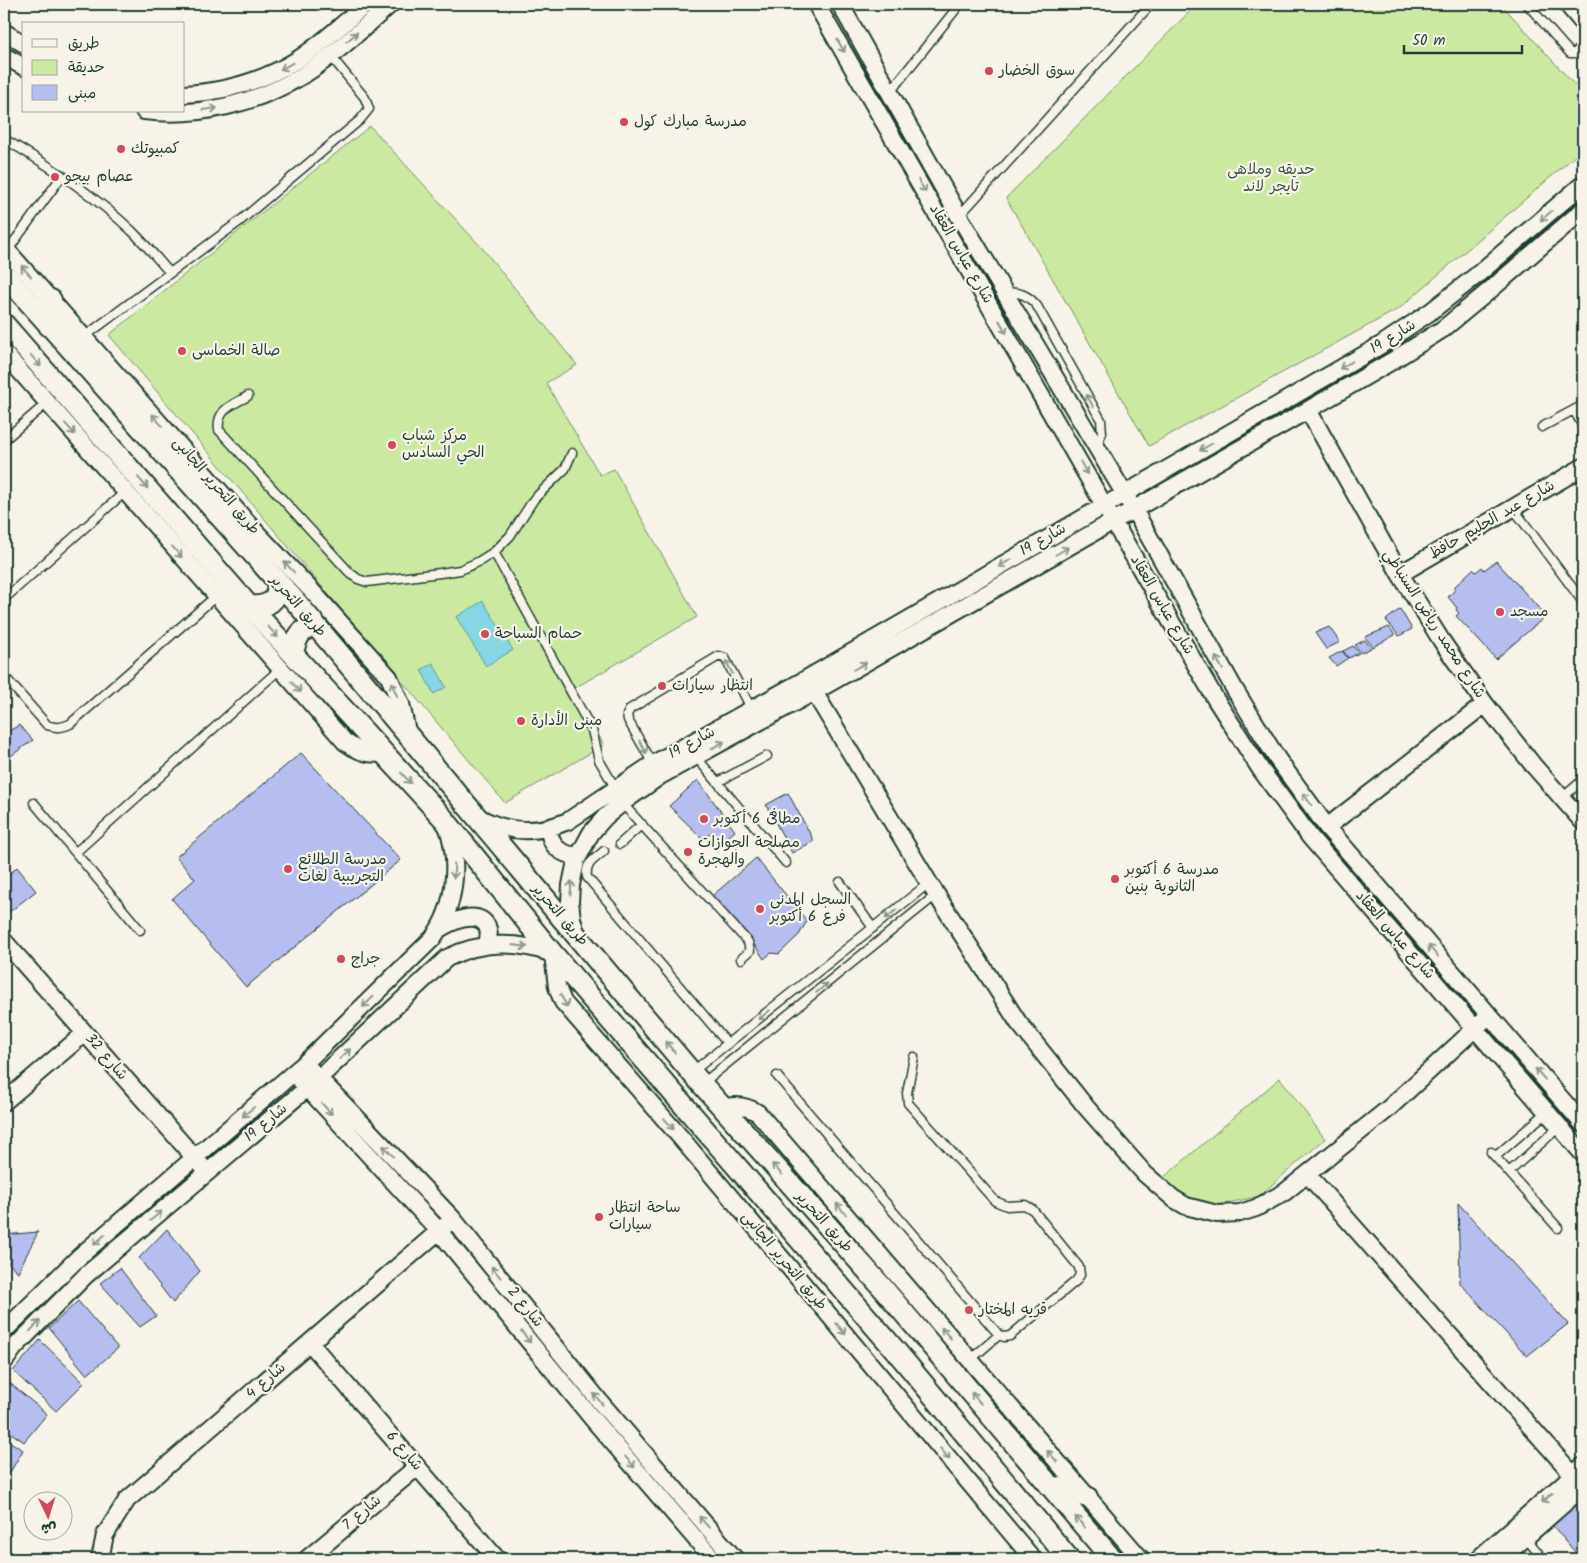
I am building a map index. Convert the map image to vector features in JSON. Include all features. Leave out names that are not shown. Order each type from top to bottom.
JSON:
[{"type":"street","points":[[185,94],[216,91],[245,84],[273,73],[308,52],[366,4]]},
{"type":"street","points":[[185,112],[216,109],[247,101],[297,78],[330,56],[391,4]]},
{"type":"street","name":"شارع عباس العقاد","points":[[816,4],[1216,700],[1261,770],[1310,837],[1583,1154]]},
{"type":"street","name":"شارع عباس العقاد","points":[[840,4],[959,216],[1134,510],[1235,690],[1278,760],[1327,827],[1583,1124]]},
{"type":"street","points":[[1567,4],[1583,23]]},
{"type":"street","points":[[4,32],[22,43]]},
{"type":"street","points":[[4,56],[22,66]]},
{"type":"street","name":"شارع 19","points":[[475,815],[492,824],[511,829],[537,830],[568,821],[619,796],[656,770],[752,710],[1381,345],[1430,312],[1477,276],[1583,184]]},
{"type":"street","name":"شارع 19","points":[[656,770],[696,758],[814,692],[1114,522],[1308,410],[1443,329],[1583,210]]},
{"type":"street","name":"طريق التحرير الجانبى","points":[[6,249],[254,530],[311,590],[388,677],[401,704],[408,736]]},
{"type":"street","name":"طريق التحرير","points":[[4,274],[316,626],[697,1078],[882,1287],[1112,1559]]},
{"type":"street","points":[[49,326],[51,300]]},
{"type":"street","name":"طريق التحرير","points":[[4,324],[249,606],[447,823],[553,954],[896,1351],[1069,1559]]},
{"type":"street","points":[[4,353],[345,742],[353,748],[369,754],[383,753]]},
{"type":"street","name":"شارع محمد رياض السنباطي","points":[[1308,410],[1400,574],[1441,640],[1485,704],[1533,765],[1583,822]]},
{"type":"street","name":"شارع عبد الحليم حافظ","points":[[1400,574],[1583,467]]},
{"type":"street","points":[[249,606],[262,606],[271,601],[277,592],[276,581]]},
{"type":"street","points":[[293,653],[295,642],[300,632],[310,626],[316,626]]},
{"type":"street","points":[[814,692],[1005,1004],[1086,1107],[1145,1174],[1174,1200],[1186,1206],[1207,1212],[1240,1213],[1286,1192],[1388,1109],[1489,1014]]},
{"type":"street","points":[[1327,827],[1485,704]]},
{"type":"street","name":"شارع 19","points":[[577,936],[570,902],[571,885],[578,855],[591,833],[619,796]]},
{"type":"street","name":"شارع 19","points":[[4,1331],[80,1256],[299,1068],[432,939],[439,930],[450,900],[454,869],[452,838],[447,823]]},
{"type":"street","points":[[550,827],[550,839],[556,849],[566,855],[578,855]]},
{"type":"street","points":[[439,930],[453,922],[471,918],[480,920],[487,927],[489,936],[486,946]]},
{"type":"street","name":"شارع 32","points":[[4,941],[207,1173]]},
{"type":"street","name":"شارع 19","points":[[4,1362],[14,1348],[86,1276],[313,1083],[447,958],[460,952],[504,944],[521,945],[553,954]]},
{"type":"street","name":"طريق التحرير الجانبى","points":[[553,954],[557,987],[563,1002],[676,1132],[1033,1559]]},
{"type":"street","points":[[4,1102],[85,1033]]},
{"type":"street","name":"شارع 2","points":[[299,1068],[439,1231],[591,1417],[713,1559]]},
{"type":"street","name":"شارع 2","points":[[313,1083],[453,1218],[601,1403],[735,1559]]},
{"type":"street","points":[[1552,1118],[1564,1102]]},
{"type":"street","points":[[723,1108],[738,1105],[758,1112],[1141,1559]]},
{"type":"street","points":[[1308,1175],[1581,1479]]},
{"type":"street","name":"شارع 4","points":[[100,1559],[105,1535],[127,1500],[453,1218]]},
{"type":"street","points":[[858,1308],[865,1309],[875,1305],[881,1298],[882,1287]]},
{"type":"street","points":[[896,1351],[900,1342],[908,1336],[913,1334],[923,1336]]},
{"type":"street","name":"شارع 6","points":[[310,1343],[497,1559]]},
{"type":"street","name":"شارع 7","points":[[307,1559],[417,1467]]},
{"type":"street","points":[[1501,1559],[1526,1538],[1581,1479]]},
{"type":"street","points":[[1478,1559],[1581,1479]]},
{"type":"street","points":[[1049,1485],[1087,1497]]},
{"type":"lane","points":[[889,93],[960,4]]},
{"type":"lane","points":[[959,216],[1149,4]]},
{"type":"lane","points":[[1527,4],[1569,52],[1575,53],[1583,45]]},
{"type":"lane","points":[[84,337],[240,221],[360,120],[369,109],[365,98],[330,56]]},
{"type":"lane","points":[[4,139],[100,203],[132,231],[170,273]]},
{"type":"lane","points":[[6,249],[62,176]]},
{"type":"lane","points":[[248,396],[222,412],[218,423],[219,430],[350,573],[358,579],[367,582],[460,570],[494,552],[510,536],[534,499],[565,469],[572,453]]},
{"type":"lane","points":[[4,440],[47,402]]},
{"type":"lane","points":[[1542,427],[1583,405]]},
{"type":"lane","points":[[1574,410],[1583,427]]},
{"type":"lane","points":[[4,599],[125,492]]},
{"type":"lane","points":[[1513,508],[1583,602]]},
{"type":"lane","points":[[494,552],[592,730],[599,760],[619,796],[748,942],[750,951],[741,959]]},
{"type":"lane","points":[[4,676],[47,725],[63,728],[70,724],[216,596]]},
{"type":"lane","points":[[656,770],[628,720],[630,709],[719,656],[725,658],[752,710]]},
{"type":"lane","points":[[76,852],[280,669]]},
{"type":"lane","points":[[718,782],[767,756]]},
{"type":"lane","points":[[696,758],[786,863]]},
{"type":"lane","points":[[1562,798],[1583,780]]},
{"type":"lane","points":[[34,803],[140,930]]},
{"type":"lane","points":[[620,844],[642,824]]},
{"type":"lane","points":[[604,851],[588,865],[586,870],[587,877],[728,1044]]},
{"type":"lane","points":[[840,882],[873,928]]},
{"type":"lane","points":[[697,1078],[728,1044],[873,928],[933,889]]},
{"type":"lane","points":[[697,1078],[933,889]]},
{"type":"lane","points":[[777,1076],[999,1336],[1004,1337],[1015,1333],[1070,1287],[1080,1275],[1079,1266],[1033,1210],[1025,1205],[1007,1206],[995,1201],[908,1103],[907,1093],[914,1057]]},
{"type":"lane","points":[[1552,1118],[1494,1154],[1558,1228]]},
{"type":"lane","points":[[1510,1172],[1552,1118]]},
{"type":"lane","points":[[970,1360],[999,1336]]},
{"type":"lane","points":[[1526,1538],[1542,1559]]},
{"type":"green space","name":"حديقه وملاهى تايجر لاند","points":[[1197,4],[1501,4],[1583,94],[1583,149],[1400,308],[1149,446],[1006,198]]},
{"type":"green space","name":"مركز شباب الحي السادس","points":[[370,126],[483,249],[577,365],[546,383],[600,475],[614,469],[697,617],[573,689],[604,745],[505,803],[109,335]]},
{"type":"green space","points":[[1280,1078],[1325,1139],[1259,1196],[1219,1205],[1203,1204],[1184,1199],[1162,1179]]},
{"type":"water","name":"حمام السباحة","points":[[483,601],[513,650],[486,666],[456,617]]},
{"type":"water","points":[[433,663],[446,687],[434,694],[421,670]]},
{"type":"building","name":"مسجد","points":[[1496,561],[1546,616],[1496,659],[1456,616],[1459,613],[1456,610],[1457,608],[1448,597],[1455,590],[1453,588],[1473,569],[1476,572],[1482,567],[1484,570]]},
{"type":"building","points":[[1400,609],[1412,629],[1399,636],[1386,620]]},
{"type":"building","points":[[1329,627],[1340,642],[1326,649],[1315,633]]},
{"type":"building","points":[[1389,627],[1395,635],[1373,647],[1365,637]]},
{"type":"building","points":[[1365,640],[1371,648],[1361,653],[1355,645]]},
{"type":"building","points":[[1353,646],[1359,653],[1349,658],[1343,651]]},
{"type":"building","points":[[1342,651],[1348,658],[1336,666],[1329,658]]},
{"type":"building","points":[[19,725],[33,740],[4,761],[4,731],[6,733]]},
{"type":"building","name":"مدرسة الطلائع التجريبية لغات","points":[[301,753],[401,860],[246,987],[172,899],[195,879],[176,857]]},
{"type":"building","name":"مطافئ 6 أكتوبر","points":[[698,780],[735,831],[721,843],[712,832],[703,839],[669,806]]},
{"type":"building","points":[[788,793],[814,841],[792,853],[766,805]]},
{"type":"building","name":"السجل المدنى فرع 6 أكتوبر","points":[[756,858],[807,921],[799,935],[779,954],[771,953],[764,959],[752,941],[712,896]]},
{"type":"building","points":[[17,867],[36,891],[8,913],[4,909],[4,879]]},
{"type":"building","points":[[1458,1203],[1568,1324],[1527,1356],[1460,1283]]},
{"type":"building","points":[[167,1229],[200,1271],[173,1303],[139,1258]]},
{"type":"building","points":[[38,1232],[18,1272],[4,1259],[4,1235]]},
{"type":"building","points":[[120,1268],[156,1316],[140,1327],[100,1283]]},
{"type":"building","points":[[78,1301],[118,1348],[87,1375],[49,1328]]},
{"type":"building","points":[[40,1340],[84,1383],[56,1411],[13,1371]]},
{"type":"building","points":[[6,1380],[47,1414],[24,1442],[4,1428],[4,1383]]},
{"type":"building","points":[[4,1438],[23,1450],[5,1481],[4,1480]]},
{"type":"building","points":[[1583,1498],[1583,1559],[1581,1559],[1552,1525]]},
{"type":"place","name":"سوق الخضار","points":[[989,71]]},
{"type":"place","name":"مدرسة مبارك كول","points":[[624,122]]},
{"type":"place","name":"كمبيوتك","points":[[121,149]]},
{"type":"place","name":"عصام بيجو","points":[[55,177]]},
{"type":"place","name":"صالة الخماسى","points":[[182,351]]},
{"type":"place","name":"مركز شباب الحي السادس","points":[[392,445]]},
{"type":"place","name":"مسجد","points":[[1500,612]]},
{"type":"place","name":"حمام السباحة","points":[[485,634]]},
{"type":"place","name":"انتظار سيارات","points":[[662,686]]},
{"type":"place","name":"مبنى الأدارة","points":[[521,721]]},
{"type":"place","name":"مطافئ 6 أكتوبر","points":[[704,819]]},
{"type":"place","name":"مصلحة الجوازات والهجرة","points":[[688,852]]},
{"type":"place","name":"مدرسة الطلائع التجريبية لغات","points":[[288,869]]},
{"type":"place","name":"مدرسة 6 أكتوبر الثانوية بنين","points":[[1115,879]]},
{"type":"place","name":"السجل المدنى فرع 6 أكتوبر","points":[[760,909]]},
{"type":"place","name":"جراج","points":[[341,959]]},
{"type":"place","name":"ساحة انتظار سيارات","points":[[599,1217]]},
{"type":"place","name":"قريه المختار","points":[[969,1310]]}]
